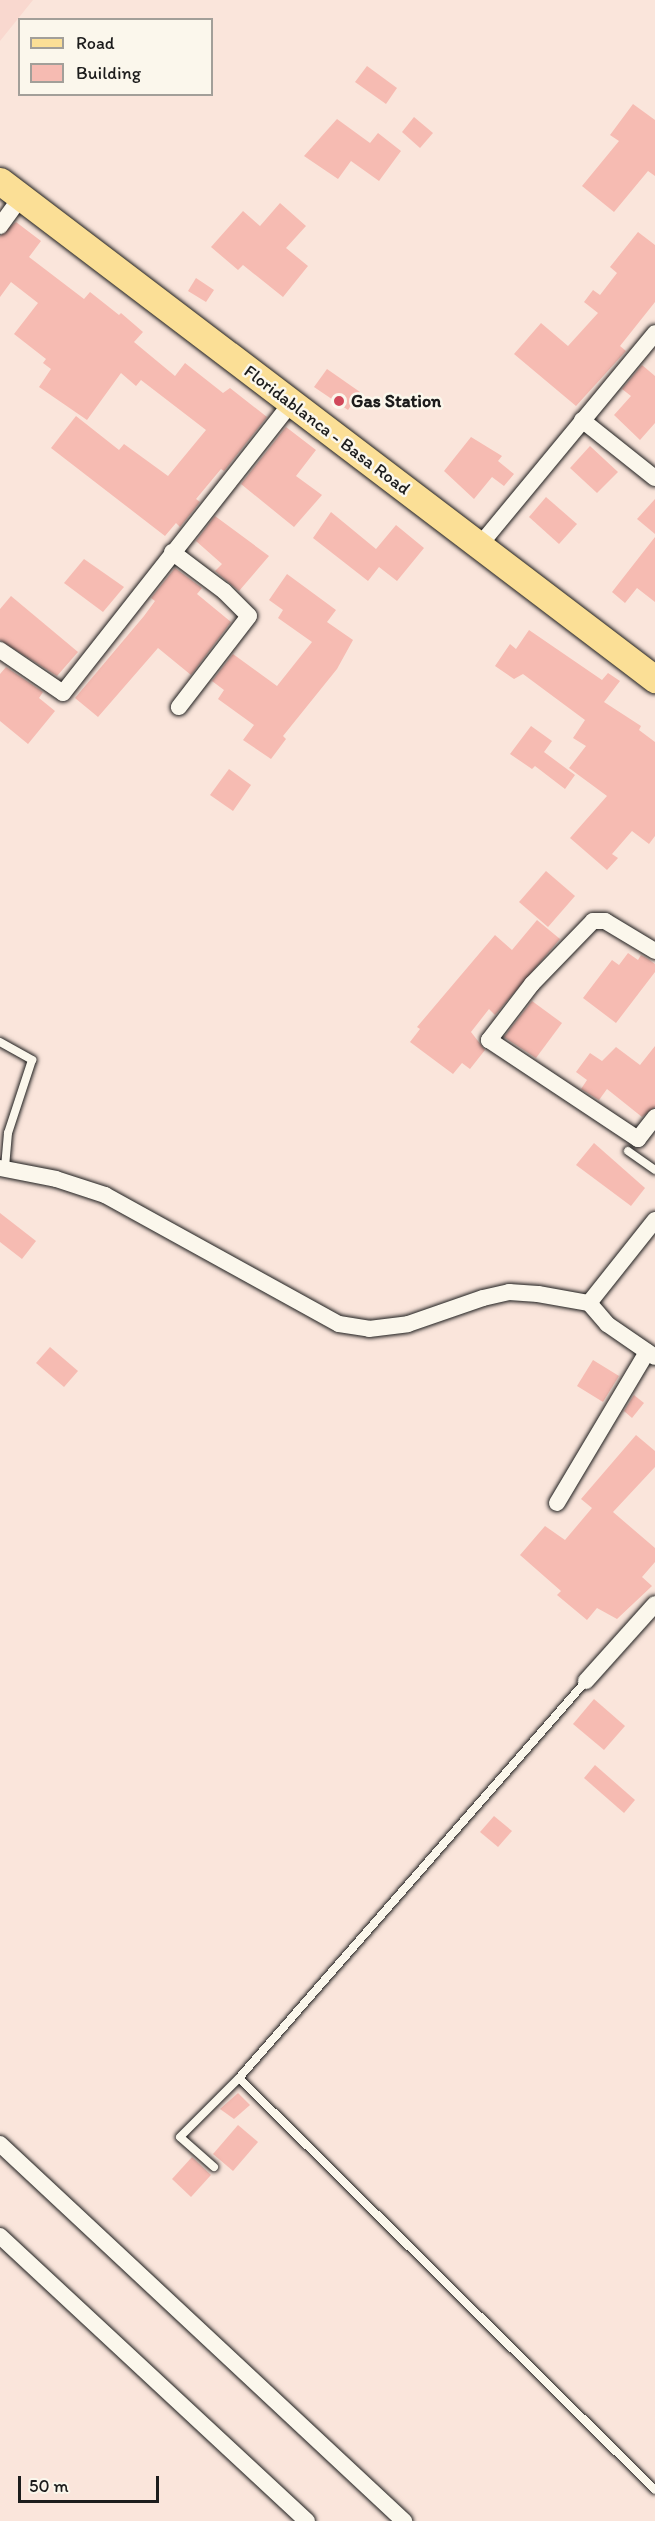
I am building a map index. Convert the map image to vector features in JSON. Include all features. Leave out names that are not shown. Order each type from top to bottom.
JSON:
[{"type":"main road","name":"Floridablanca - Basa Road","points":[[10,189],[655,679]]},
{"type":"street","points":[[0,226],[10,189]]},
{"type":"street","points":[[479,546],[655,333]]},
{"type":"street","points":[[0,650],[63,693],[291,403]]},
{"type":"street","points":[[582,420],[655,478]]},
{"type":"street","points":[[172,552],[249,616],[179,707]]},
{"type":"street","points":[[655,951],[605,921],[593,921],[532,984],[489,1040],[638,1139],[655,1117]]},
{"type":"street","points":[[2,1168],[105,1195],[339,1324],[369,1329],[408,1324],[509,1292],[574,1298],[589,1303],[607,1324],[651,1355],[557,1503]]},
{"type":"street","points":[[589,1303],[655,1220]]},
{"type":"street","points":[[586,1681],[655,1604]]},
{"type":"street","points":[[0,2144],[404,2521]]},
{"type":"street","points":[[0,2236],[308,2521]]},
{"type":"lane","points":[[0,1042],[32,1060],[8,1133],[2,1168]]},
{"type":"lane","points":[[628,1151],[655,1170]]},
{"type":"lane","points":[[214,2168],[180,2137],[239,2078],[586,1681]]},
{"type":"lane","points":[[239,2078],[655,2490]]},
{"type":"shaded area","points":[[0,0],[33,0],[18,18],[0,41]]},
{"type":"building","points":[[367,66],[397,88],[386,104],[355,82]]},
{"type":"building","points":[[633,104],[655,120],[655,176],[648,171],[614,212],[582,186],[619,141],[610,135]]},
{"type":"building","points":[[414,117],[433,133],[420,148],[402,132]]},
{"type":"building","points":[[337,119],[370,143],[378,133],[401,151],[379,181],[351,161],[338,179],[304,156]]},
{"type":"building","points":[[280,203],[306,226],[286,248],[308,266],[283,297],[243,265],[238,270],[211,247],[243,211],[260,226]]},
{"type":"building","points":[[16,222],[41,241],[29,257],[84,299],[90,292],[119,315],[121,313],[143,332],[134,342],[175,376],[185,363],[223,393],[230,388],[267,417],[224,471],[221,469],[196,499],[200,502],[180,527],[176,523],[165,536],[51,448],[76,416],[119,450],[124,444],[168,476],[206,430],[141,380],[136,386],[121,373],[87,420],[39,387],[51,369],[43,363],[46,359],[14,334],[38,303],[11,282],[0,297],[0,236]]},
{"type":"building","points":[[638,232],[655,245],[655,302],[620,346],[626,351],[576,406],[514,354],[541,323],[568,346],[598,313],[584,302],[593,290],[600,295],[617,273],[610,267]]},
{"type":"building","points":[[196,278],[214,290],[206,302],[188,291]]},
{"type":"building","points":[[642,365],[655,376],[655,423],[640,440],[614,415],[631,396],[622,389]]},
{"type":"building","points":[[327,369],[360,392],[348,410],[314,387]]},
{"type":"building","points":[[286,427],[316,450],[296,476],[322,495],[294,527],[241,484]]},
{"type":"building","points":[[471,437],[502,456],[498,461],[514,474],[504,486],[492,477],[474,499],[444,471]]},
{"type":"building","points":[[590,446],[618,472],[597,493],[570,468]]},
{"type":"building","points":[[546,497],[577,524],[559,544],[529,517]]},
{"type":"building","points":[[655,499],[655,534],[637,519]]},
{"type":"building","points":[[331,512],[376,549],[396,525],[424,548],[397,581],[379,567],[368,581],[313,538]]},
{"type":"building","points":[[215,516],[269,556],[239,591],[215,571],[222,564],[196,541]]},
{"type":"building","points":[[655,537],[655,602],[637,588],[625,603],[612,592]]},
{"type":"building","points":[[84,559],[124,587],[103,612],[64,583]]},
{"type":"building","points":[[175,568],[202,588],[197,594],[231,622],[191,675],[158,648],[98,717],[75,698],[144,616],[155,601],[151,598]]},
{"type":"building","points":[[287,574],[336,610],[327,622],[353,640],[337,669],[283,736],[286,739],[271,759],[243,740],[254,725],[218,699],[224,690],[212,681],[233,654],[277,686],[312,642],[278,618],[283,610],[269,600]]},
{"type":"building","points":[[11,596],[78,652],[57,676],[0,640],[0,609]]},
{"type":"building","points":[[529,630],[602,680],[608,673],[620,681],[604,702],[641,726],[639,730],[655,742],[655,836],[649,844],[632,831],[612,854],[618,858],[607,870],[570,838],[607,796],[569,768],[586,746],[573,738],[585,720],[523,674],[514,679],[495,666],[510,644],[516,649]]},
{"type":"building","points":[[6,667],[43,692],[39,698],[55,711],[28,744],[0,721],[0,674]]},
{"type":"building","points":[[531,726],[552,741],[544,752],[575,775],[565,789],[535,766],[532,769],[510,754]]},
{"type":"building","points":[[229,769],[251,785],[233,811],[210,795]]},
{"type":"building","points":[[546,871],[575,896],[548,927],[519,902]]},
{"type":"building","points":[[537,920],[560,939],[495,1015],[489,1009],[471,1032],[485,1050],[470,1069],[462,1063],[453,1074],[410,1042],[420,1029],[417,1027],[495,935],[512,950]]},
{"type":"building","points":[[628,953],[638,960],[641,955],[648,959],[655,964],[655,972],[616,1023],[583,998],[612,960],[619,965]]},
{"type":"building","points":[[532,1001],[562,1023],[536,1058],[504,1037]]},
{"type":"building","points":[[655,1046],[655,1107],[642,1117],[607,1089],[599,1100],[581,1089],[587,1080],[576,1072],[590,1053],[602,1061],[616,1047],[640,1065]]},
{"type":"building","points":[[594,1143],[645,1188],[631,1206],[576,1165]]},
{"type":"building","points":[[0,1213],[36,1241],[22,1259],[0,1242]]},
{"type":"building","points":[[50,1347],[78,1371],[64,1387],[36,1363]]},
{"type":"building","points":[[593,1360],[619,1376],[603,1402],[577,1386]]},
{"type":"building","points":[[634,1395],[644,1403],[632,1418],[624,1411]]},
{"type":"building","points":[[636,1435],[655,1451],[655,1467],[613,1512],[655,1548],[655,1562],[642,1577],[652,1586],[617,1619],[597,1608],[587,1620],[557,1595],[561,1591],[520,1555],[545,1526],[565,1540],[592,1508],[581,1499]]},
{"type":"building","points":[[594,1699],[625,1726],[604,1750],[573,1724]]},
{"type":"building","points":[[595,1765],[635,1800],[624,1813],[584,1778]]},
{"type":"building","points":[[494,1816],[512,1831],[498,1847],[480,1832]]},
{"type":"building","points":[[238,2093],[250,2105],[234,2119],[220,2109]]},
{"type":"building","points":[[238,2125],[258,2142],[233,2171],[213,2154]]},
{"type":"building","points":[[192,2157],[211,2175],[191,2197],[172,2179]]},
{"type":"place","name":"Gas Station","points":[[339,401]]}]
